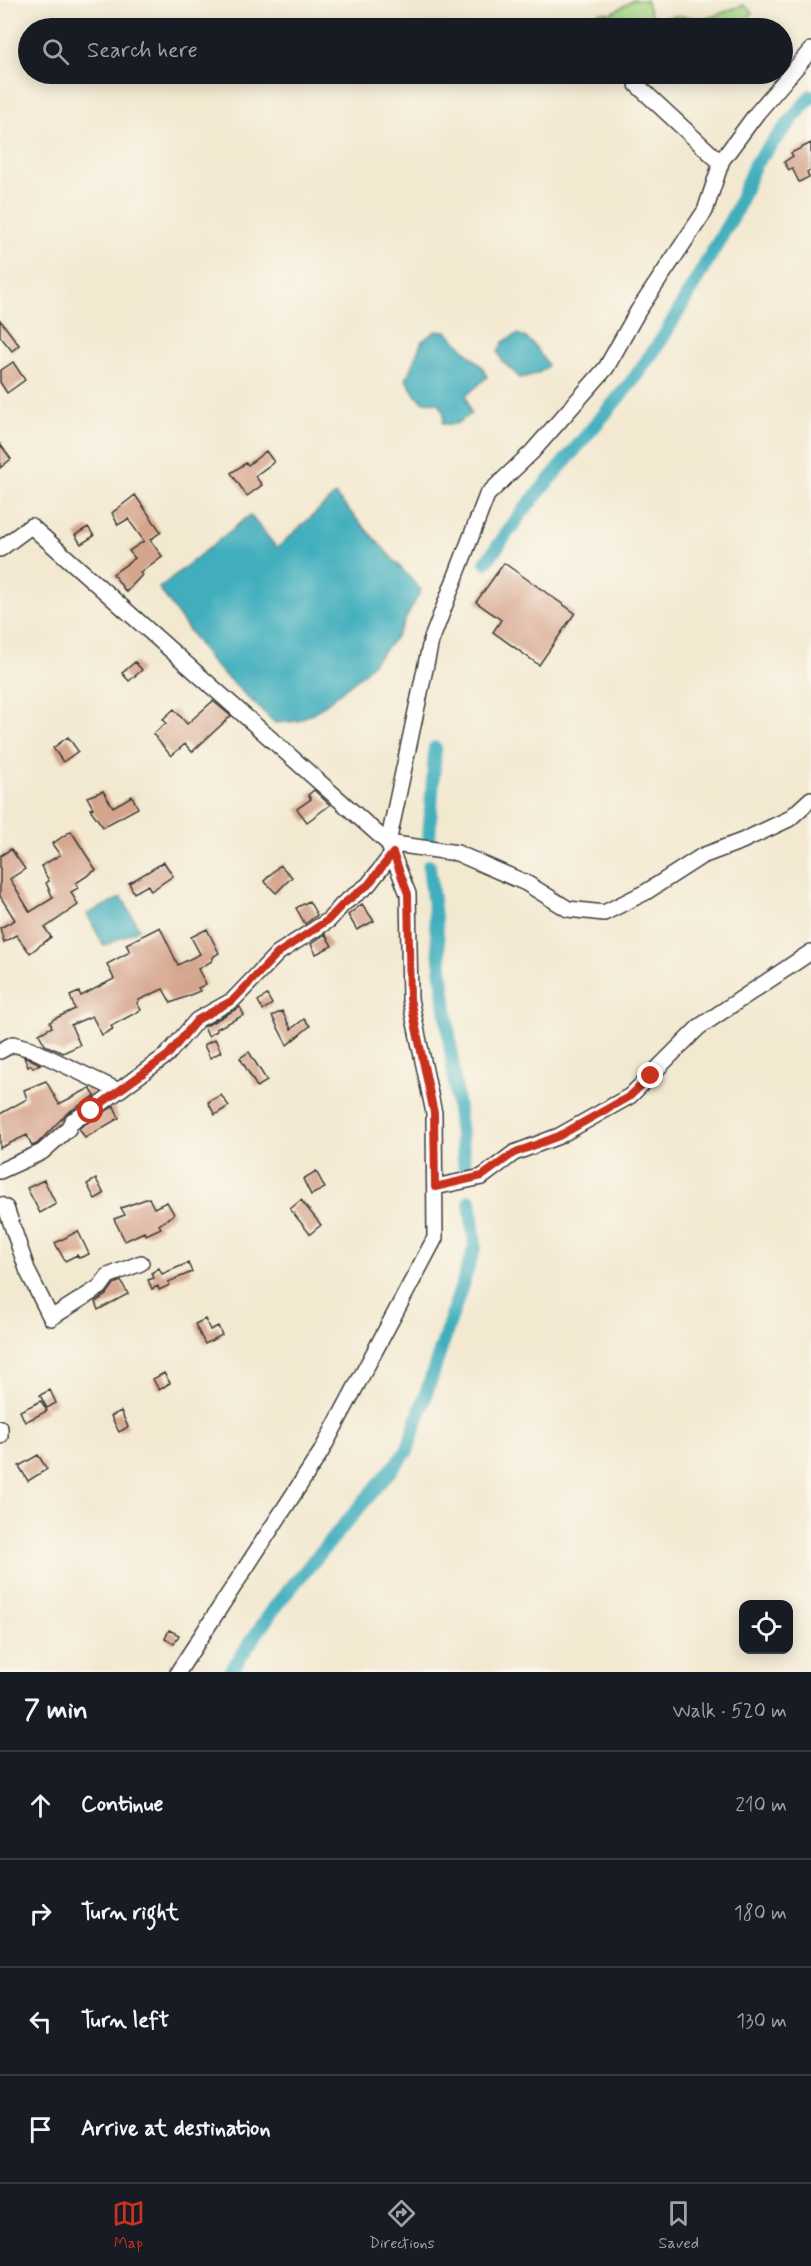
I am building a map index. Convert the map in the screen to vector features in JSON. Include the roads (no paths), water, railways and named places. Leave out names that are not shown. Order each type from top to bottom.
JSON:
[{"type":"street","points":[[793,71],[811,50]]},
{"type":"street","points":[[0,1171],[42,1152],[68,1129],[72,1121],[91,1111],[168,1055],[197,1020],[233,1000],[278,953],[328,920],[343,904],[368,885],[390,848],[431,641],[487,495],[532,452],[606,368],[638,311],[705,211],[721,163],[757,113],[782,84]]},
{"type":"street","points":[[637,85],[721,163]]},
{"type":"street","points":[[0,549],[31,526],[390,848],[408,894],[410,999],[434,1113],[435,1238],[321,1452],[178,1672]]},
{"type":"street","points":[[390,848],[457,853],[526,883],[568,909],[604,913],[646,892],[702,856],[742,841],[789,819],[811,799]]},
{"type":"street","points":[[435,1187],[482,1176],[514,1153],[559,1136],[630,1096],[699,1027],[811,952]]},
{"type":"street","points":[[0,1051],[13,1044],[31,1049],[117,1090]]},
{"type":"street","points":[[0,1205],[6,1208],[28,1272],[51,1318],[100,1287],[108,1276],[141,1263]]},
{"type":"street","points":[[0,1428],[0,1436]]},
{"type":"water","points":[[436,331],[446,331],[483,368],[487,377],[466,396],[471,414],[456,424],[443,424],[444,414],[439,403],[424,402],[416,396],[406,380],[422,341]]},
{"type":"water","points":[[517,334],[531,342],[548,365],[542,371],[520,378],[502,361],[498,352],[503,342]]},
{"type":"water","points":[[335,495],[421,590],[396,637],[364,673],[321,708],[298,721],[275,723],[212,663],[159,588],[250,515],[277,548]]},
{"type":"water","points":[[122,897],[139,929],[104,946],[87,914]]},
{"type":"waterway","points":[[486,562],[523,511],[633,380],[664,336],[736,211],[755,164],[811,96]]},
{"type":"waterway","points":[[429,838],[435,748]]},
{"type":"waterway","points":[[429,866],[465,1169]]},
{"type":"waterway","points":[[230,1672],[277,1604],[407,1451],[475,1246],[470,1201]]}]
